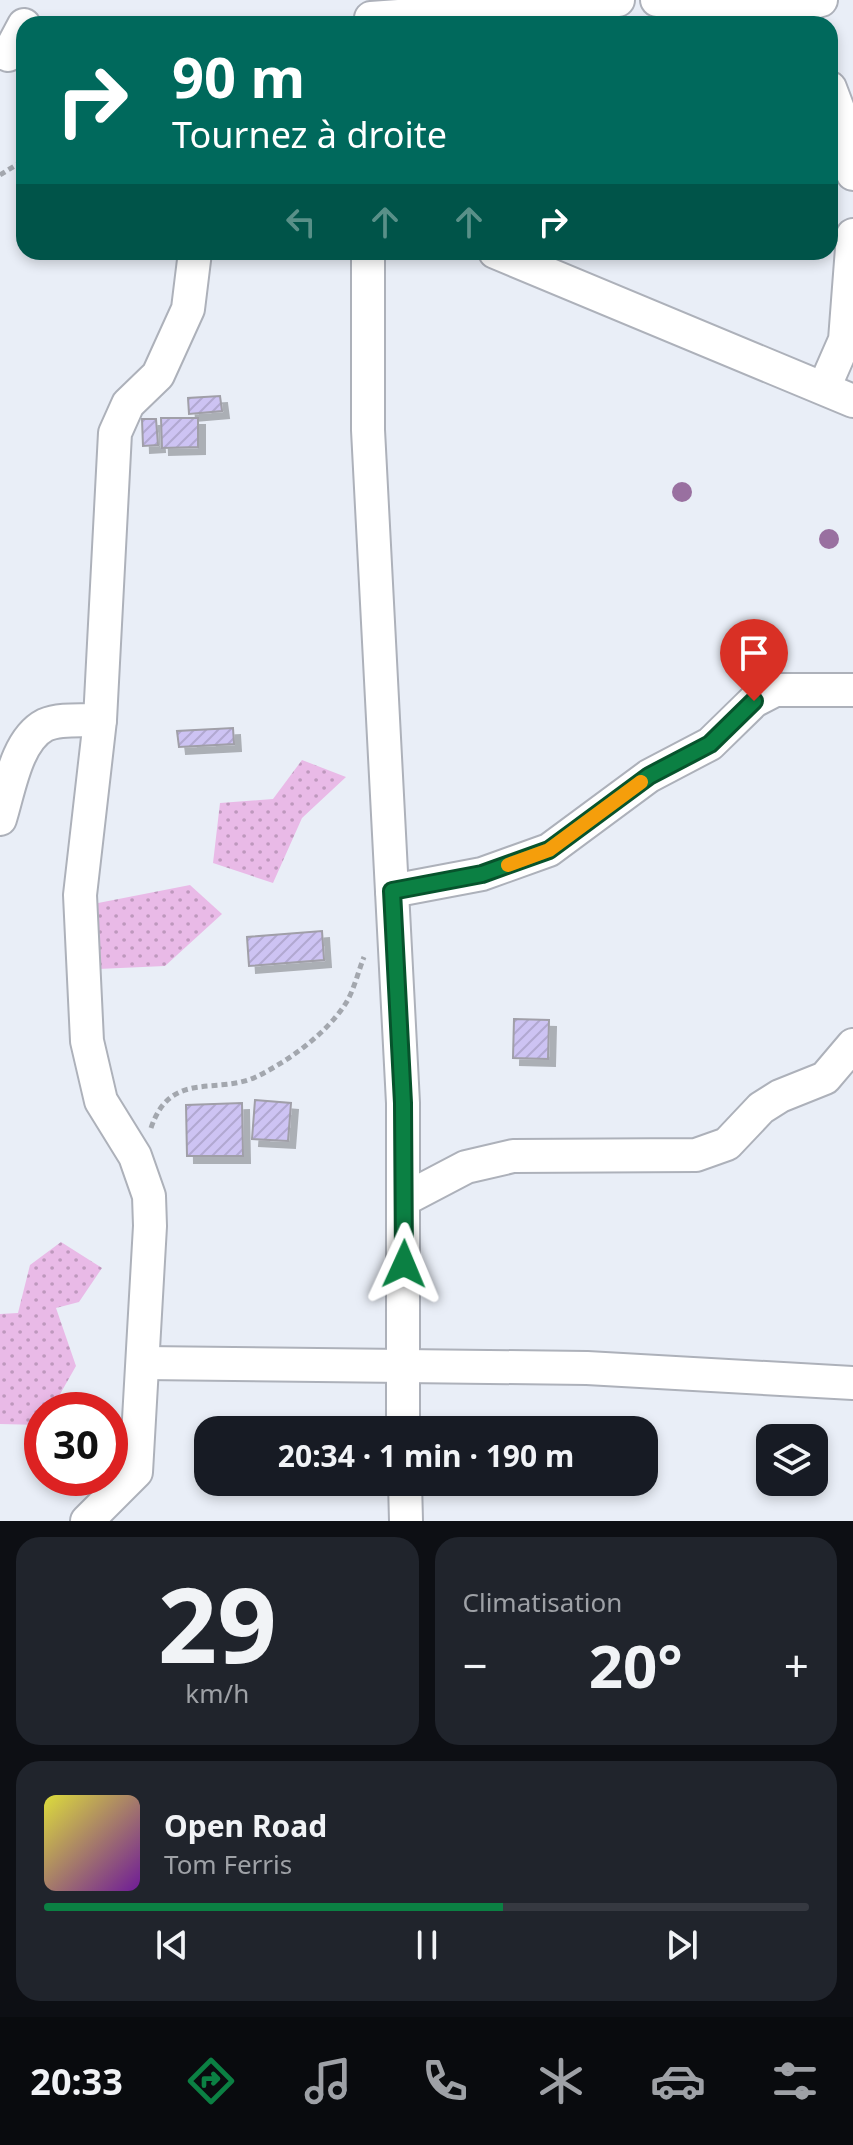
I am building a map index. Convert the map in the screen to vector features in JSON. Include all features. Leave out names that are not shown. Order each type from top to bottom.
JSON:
[{"type":"street","points":[[370,14],[618,0]]},
{"type":"street","points":[[657,0],[701,2],[769,16]]},
{"type":"street","points":[[784,16],[821,0]]},
{"type":"street","points":[[838,109],[853,174]]},
{"type":"street","points":[[514,260],[839,395],[853,235]]},
{"type":"street","points":[[87,1521],[136,1472],[144,1363],[149,1196],[135,1156],[101,1101],[87,1041],[80,895],[100,720],[115,433],[128,404],[158,375],[188,309],[194,260]]},
{"type":"street","points":[[368,260],[368,430],[386,729],[405,1199],[403,1416]]},
{"type":"street","points":[[392,891],[482,874],[549,850],[649,776],[710,744],[754,701],[775,690],[853,690]]},
{"type":"street","points":[[0,819],[17,764],[31,735],[45,725],[61,721],[100,720]]},
{"type":"street","points":[[405,1199],[466,1167],[513,1156],[696,1155],[727,1144],[761,1108],[780,1096],[825,1078],[853,1045]]},
{"type":"street","points":[[144,1363],[587,1368],[853,1383]]},
{"type":"street","points":[[405,1496],[406,1521]]},
{"type":"path","points":[[135,1156],[146,1140],[157,1109],[176,1092],[257,1077],[304,1048],[345,1004],[368,947]]},
{"type":"shaded area","points":[[302,760],[346,777],[302,818],[273,883],[213,863],[220,803],[273,799]]},
{"type":"shaded area","points":[[190,885],[222,914],[165,966],[98,969],[93,904]]},
{"type":"shaded area","points":[[61,1242],[102,1268],[79,1302],[56,1308],[76,1366],[61,1392],[24,1392],[24,1425],[0,1424],[0,1314],[18,1313],[30,1265]]},
{"type":"building","points":[[220,396],[222,411],[189,414],[188,398]]},
{"type":"building","points":[[161,418],[198,418],[198,447],[162,448]]},
{"type":"building","points":[[142,419],[156,419],[158,445],[143,446]]},
{"type":"building","points":[[233,728],[234,744],[179,747],[177,731]]},
{"type":"building","points":[[322,931],[324,960],[249,966],[247,937]]},
{"type":"building","points":[[514,1019],[549,1020],[548,1059],[513,1058]]},
{"type":"building","points":[[255,1100],[291,1103],[288,1141],[252,1139]]},
{"type":"building","points":[[242,1103],[243,1156],[187,1156],[186,1105]]},
{"type":"slow traffic","points":[[508,865],[549,850],[641,782]]},
{"type":"route","points":[[404,1264],[403,1103],[392,891],[482,874],[549,850],[649,776],[710,744],[754,701]]}]
